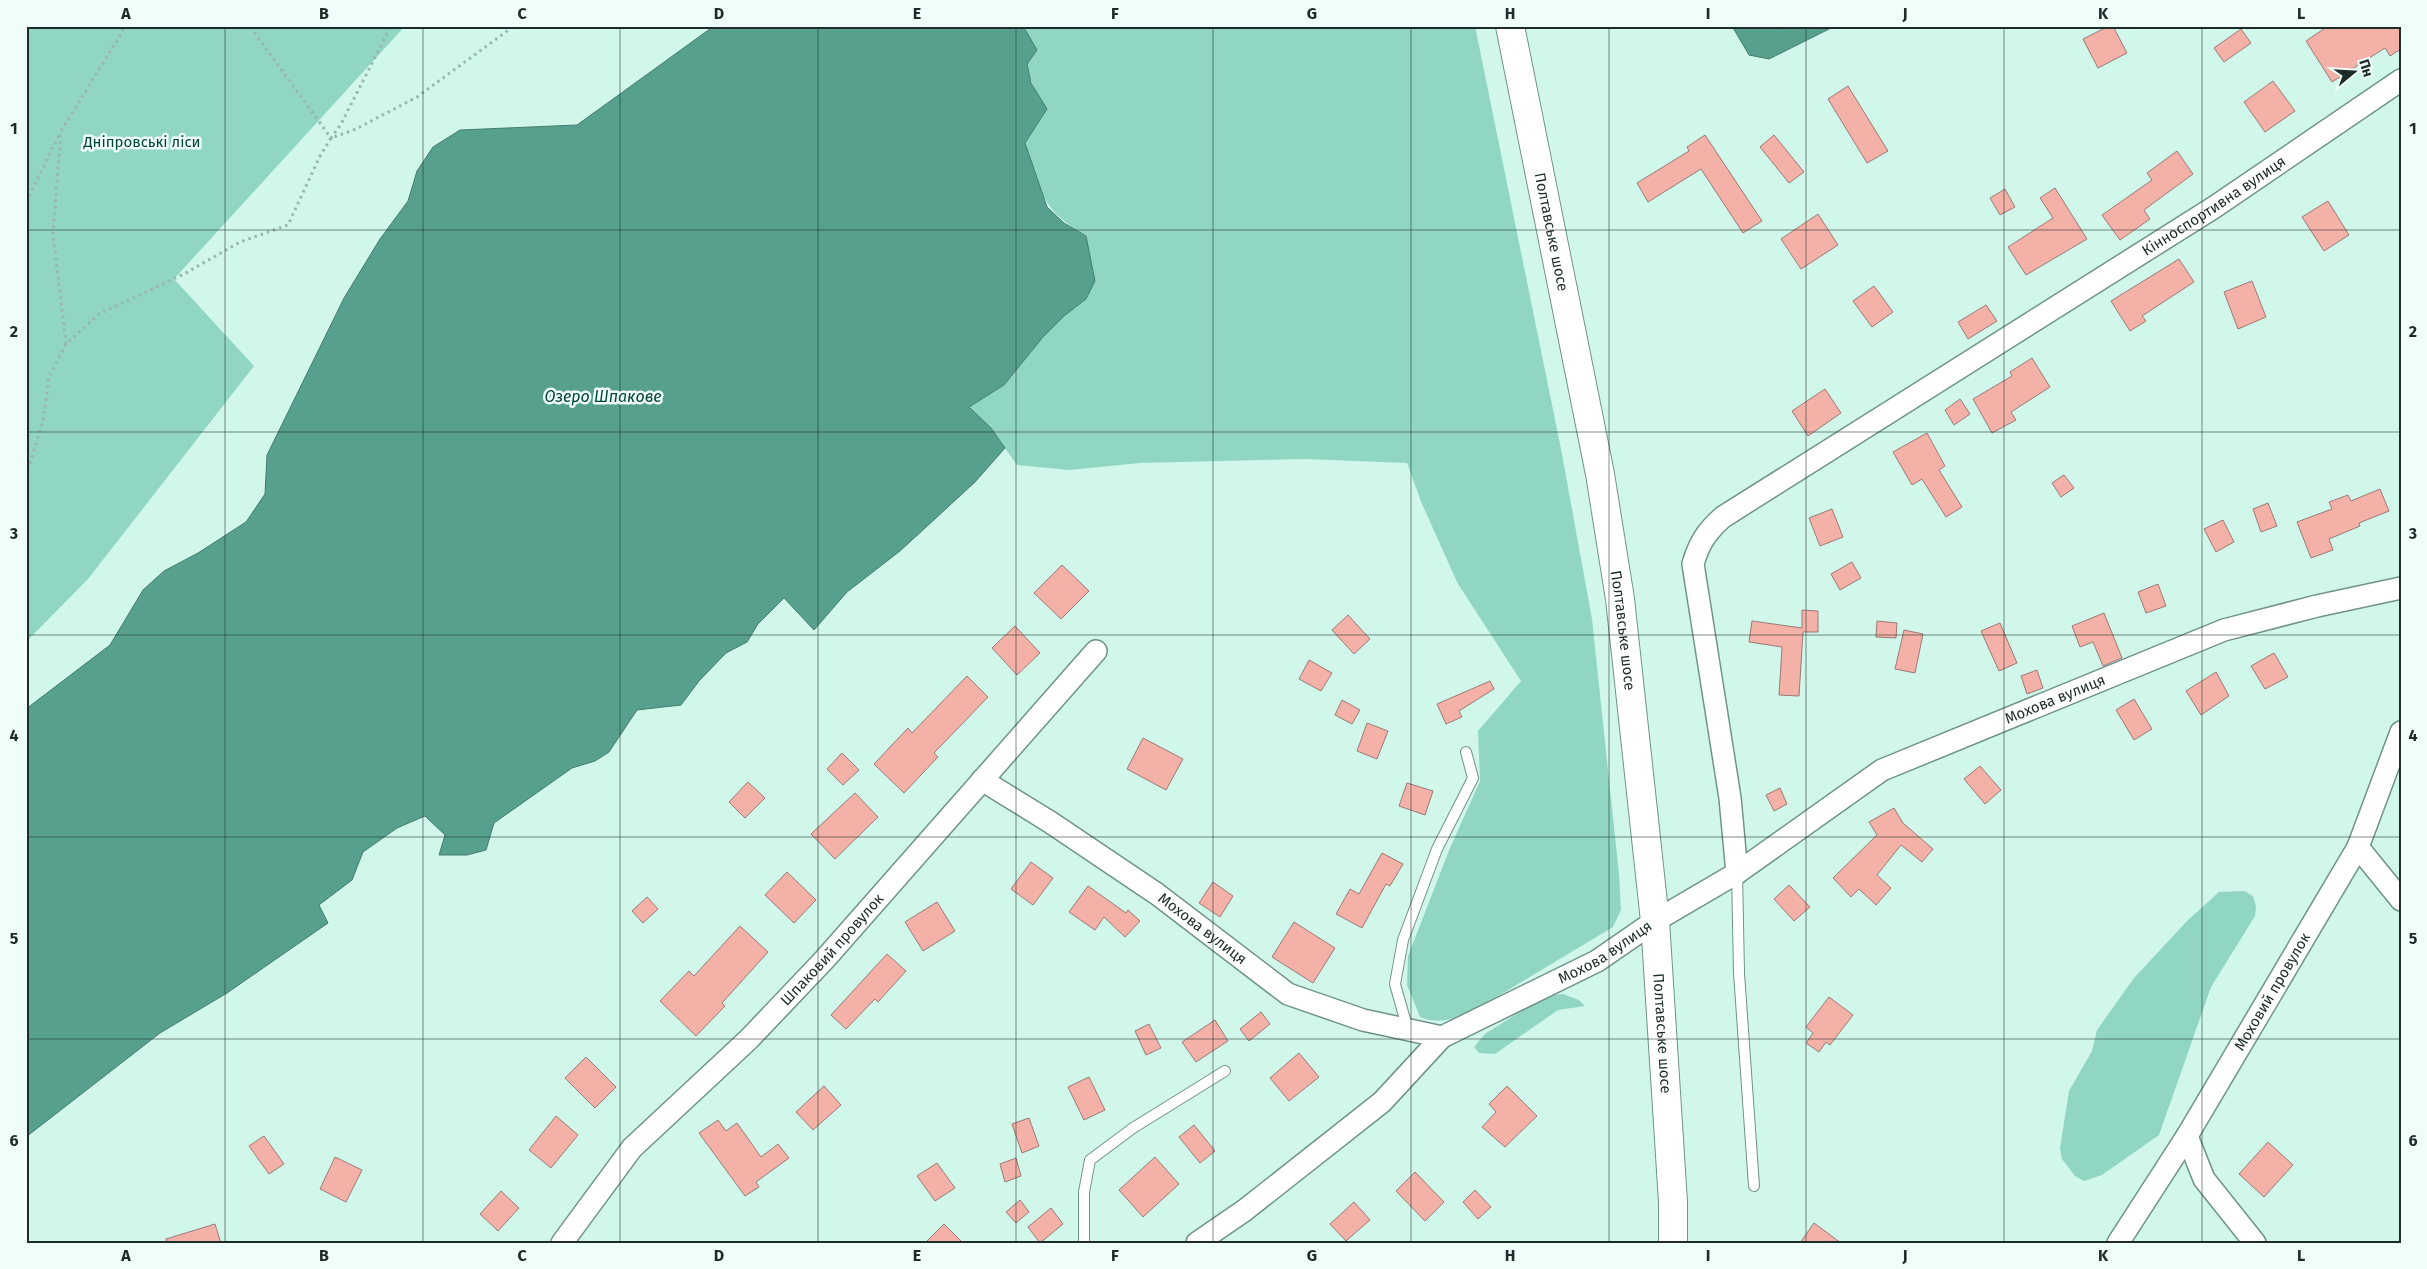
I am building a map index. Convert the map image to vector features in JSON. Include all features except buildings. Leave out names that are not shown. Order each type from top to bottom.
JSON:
[{"type":"main road","name":"Полтавське шосе","points":[[1510,26],[1600,474],[1620,598],[1655,921],[1673,1202],[1678,1238]]},
{"type":"street","name":"Кінноспортивна вулиця","points":[[1736,873],[1730,798],[1693,564],[1698,546],[1709,529],[1723,517],[2213,208],[2401,80]]},
{"type":"street","name":"Мохова вулиця","points":[[1196,1243],[1245,1210],[1382,1102],[1442,1037],[1597,961],[1655,921],[1736,873],[1882,770],[2224,630],[2317,606],[2401,588]]},
{"type":"street","name":"Шпаковий провулок","points":[[562,1243],[632,1148],[762,1026],[825,959],[1096,651]]},
{"type":"street","name":"Моховий провулок","points":[[2118,1243],[2187,1136],[2358,847],[2401,732]]},
{"type":"street","name":"Мохова вулиця","points":[[982,780],[1050,822],[1157,894],[1288,994],[1363,1020],[1442,1037]]},
{"type":"street","points":[[2358,847],[2401,900]]},
{"type":"street","points":[[2187,1136],[2204,1179],[2255,1243]]},
{"type":"lane","points":[[1408,1030],[1395,984],[1403,940],[1437,850],[1473,778],[1466,752]]},
{"type":"lane","points":[[1736,873],[1739,973],[1754,1186]]},
{"type":"lane","points":[[1084,1243],[1084,1192],[1090,1160],[1133,1128],[1225,1071]]},
{"type":"path","points":[[26,202],[61,131],[122,34],[124,26]]},
{"type":"path","points":[[253,26],[254,32],[331,138]]},
{"type":"path","points":[[26,476],[43,421],[49,376],[66,344],[99,314],[184,274],[240,242],[288,225],[320,156],[341,124],[391,26]]},
{"type":"path","points":[[331,138],[356,129],[417,97],[514,26]]},
{"type":"path","points":[[61,131],[53,234],[66,344]]},
{"type":"green space","name":"Дніпровські ліси","points":[[26,26],[405,26],[174,279],[254,366],[88,579],[26,642]]},
{"type":"green space","points":[[1023,26],[1475,26],[1561,449],[1592,619],[1619,874],[1621,910],[1613,927],[1478,1008],[1449,1019],[1435,1021],[1420,1017],[1407,985],[1408,956],[1450,848],[1480,781],[1478,731],[1521,681],[1458,584],[1422,504],[1407,463],[1306,459],[1140,463],[1069,470],[1017,465],[991,428],[969,407],[1004,385],[1043,337],[1064,316],[1086,299],[1095,281],[1086,236],[1060,217],[1044,197],[1025,143],[1047,109],[1034,88],[1028,71],[1026,36]]},
{"type":"green space","points":[[2244,891],[2253,896],[2256,906],[2255,916],[2211,987],[2159,1135],[2102,1175],[2084,1181],[2075,1176],[2062,1159],[2060,1148],[2069,1091],[2092,1051],[2097,1030],[2134,978],[2187,921],[2219,892]]},
{"type":"green space","points":[[1563,994],[1579,1000],[1585,1006],[1558,1010],[1495,1054],[1479,1053],[1474,1047],[1485,1034],[1545,996]]},
{"type":"water","name":"Озеро Шпакове","points":[[714,26],[1023,26],[1037,50],[1027,64],[1031,83],[1047,109],[1025,143],[1047,207],[1064,223],[1086,236],[1095,281],[1086,299],[1064,316],[1043,337],[1004,385],[969,407],[991,428],[1005,448],[975,482],[900,551],[847,592],[814,630],[784,598],[758,624],[747,642],[726,653],[699,681],[681,705],[637,710],[609,752],[595,761],[572,768],[494,823],[486,850],[467,855],[439,855],[445,835],[425,816],[397,828],[363,852],[352,880],[319,905],[328,923],[227,993],[160,1033],[26,1137],[26,709],[110,645],[143,590],[164,571],[198,553],[246,522],[265,494],[267,455],[344,298],[380,239],[408,201],[417,171],[433,147],[460,130],[577,125]]},
{"type":"water","points":[[1732,26],[1768,26],[1783,29],[1791,26],[1835,26],[1769,59],[1749,55]]}]
